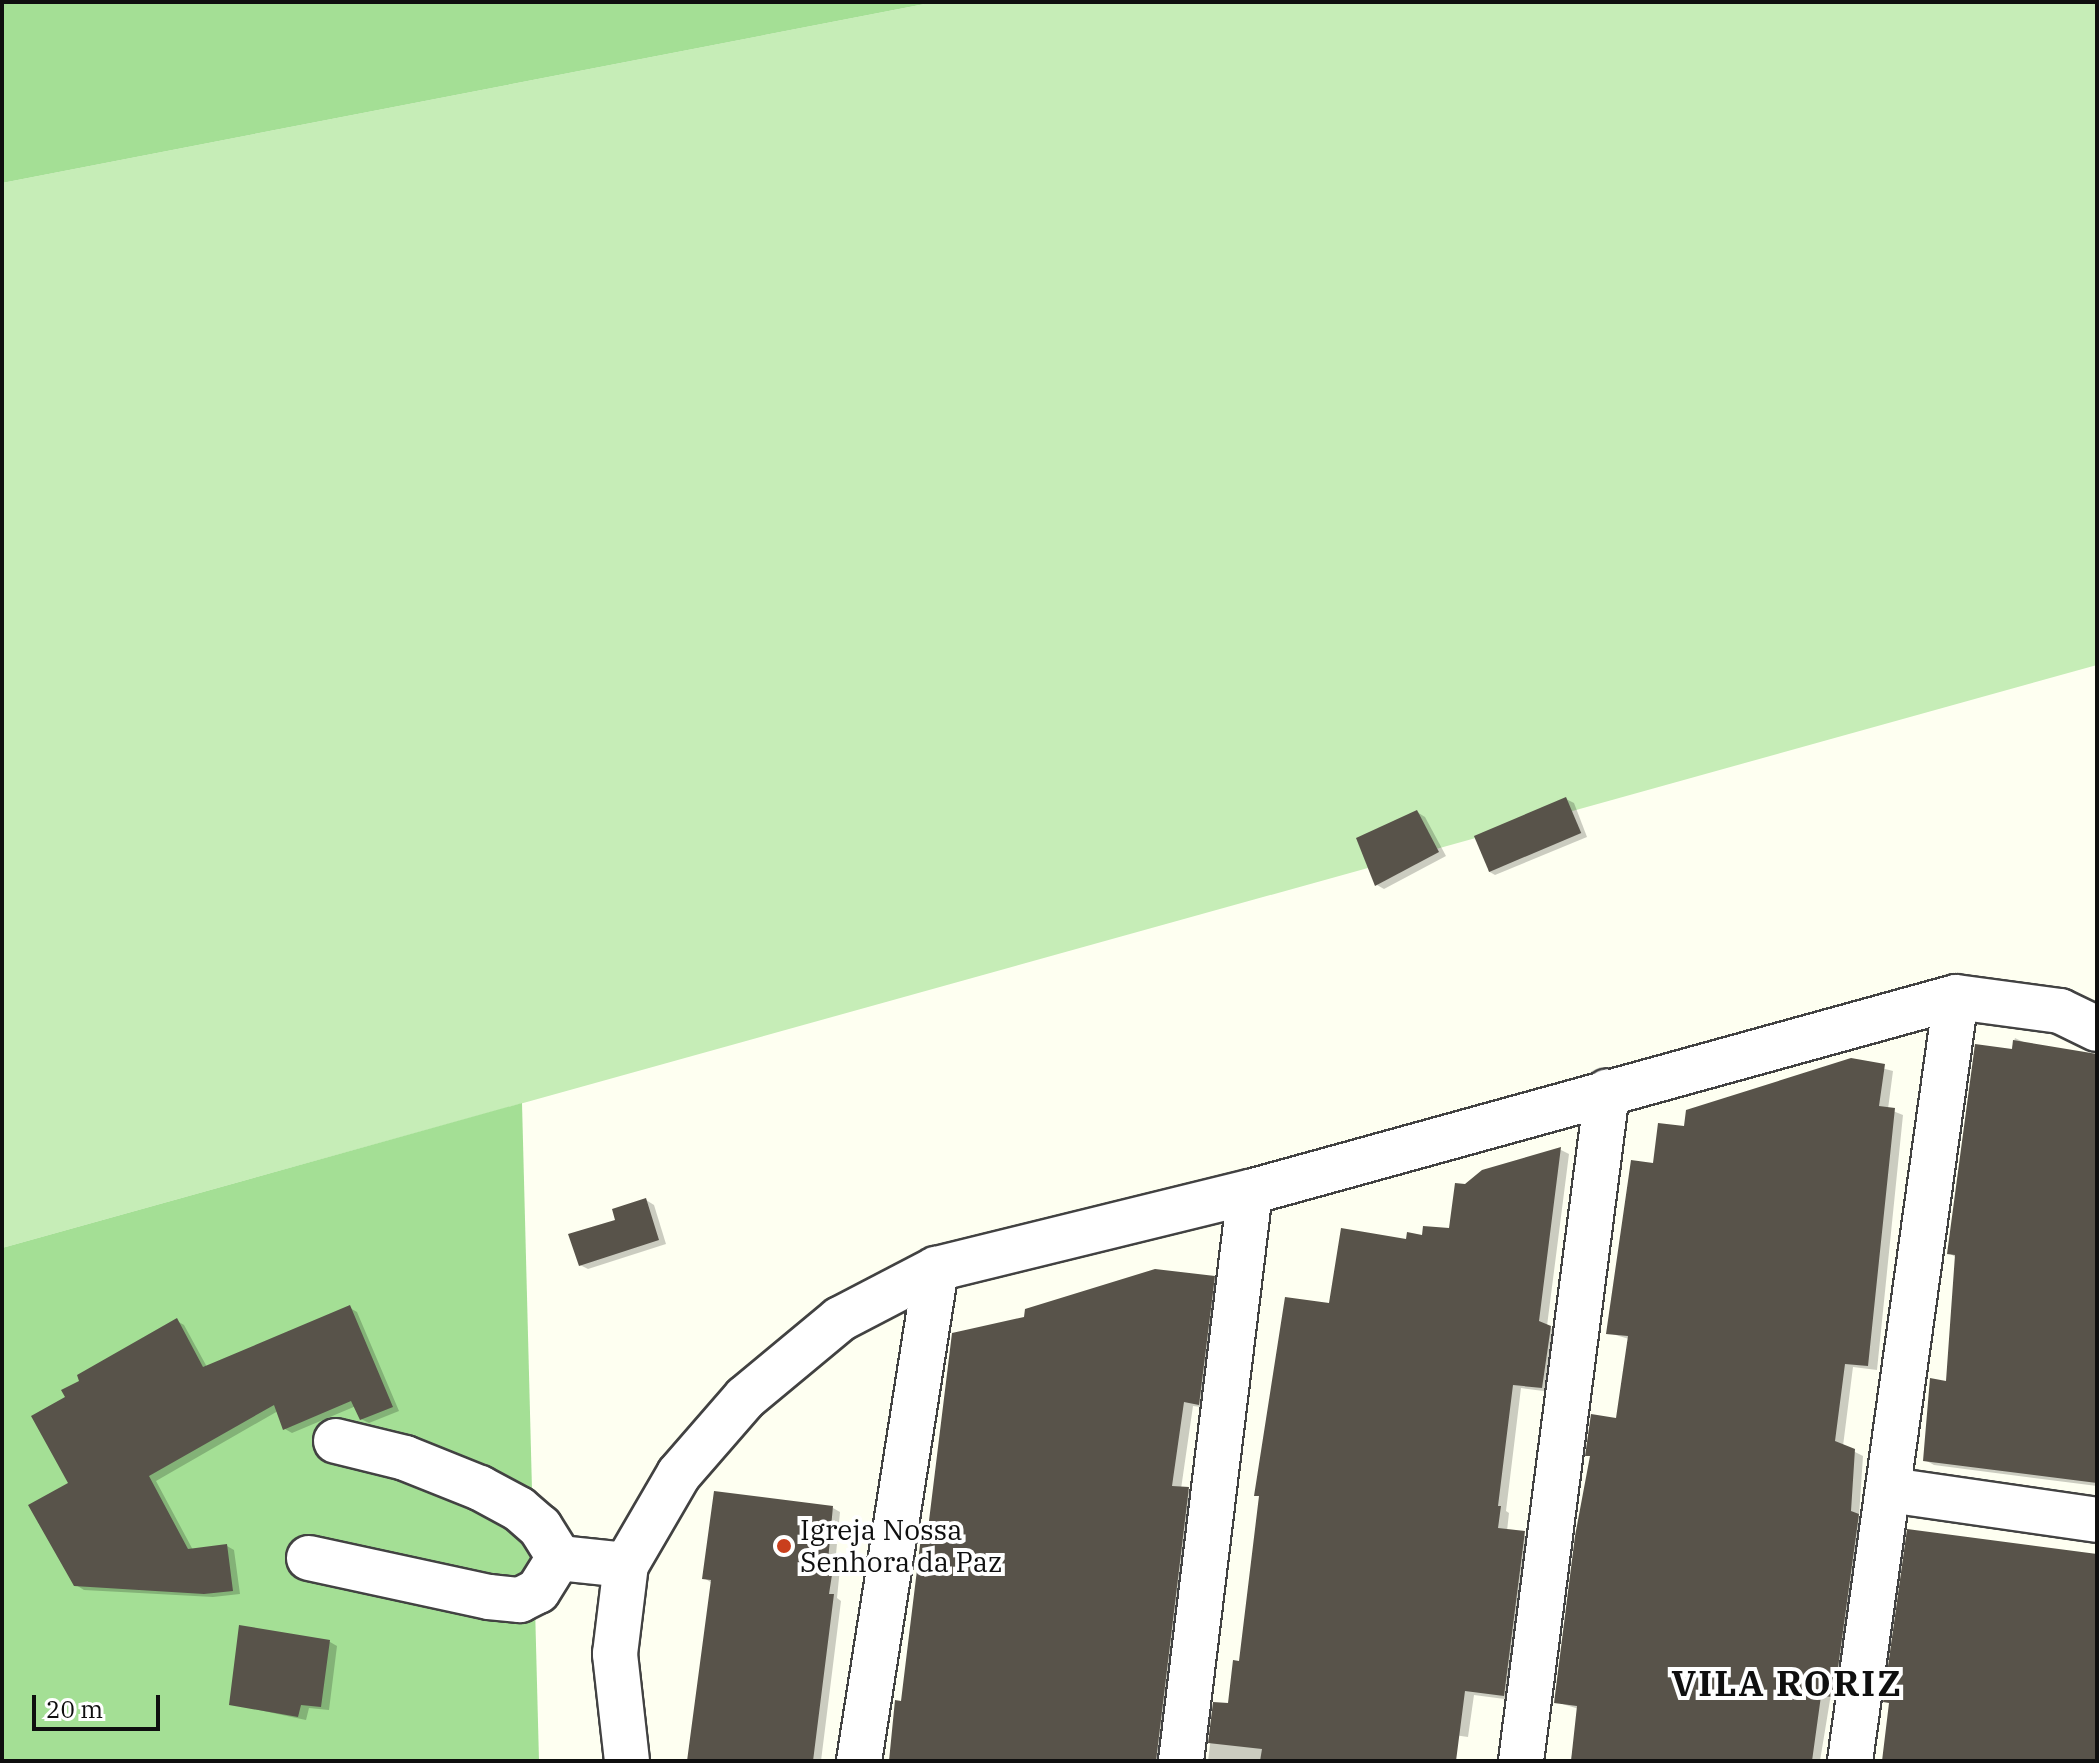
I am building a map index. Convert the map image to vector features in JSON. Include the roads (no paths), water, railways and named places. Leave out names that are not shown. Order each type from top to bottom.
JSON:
[{"type":"street","points":[[627,1761],[615,1654],[626,1565],[679,1474],[745,1398],[840,1319],[936,1269],[1250,1192],[1956,997],[2060,1011],[2097,1029]]},
{"type":"street","points":[[1850,1761],[1956,997]]},
{"type":"street","points":[[1521,1761],[1607,1092]]},
{"type":"street","points":[[1181,1761],[1250,1192]]},
{"type":"street","points":[[859,1761],[936,1269]]},
{"type":"street","points":[[336,1441],[405,1458],[480,1488],[519,1509],[540,1527],[559,1558]]},
{"type":"street","points":[[1890,1490],[2097,1520]]},
{"type":"street","points":[[309,1558],[520,1600],[538,1591],[559,1558]]},
{"type":"street","points":[[559,1558],[626,1565]]},
{"type":"place","name":"Igreja Nossa Senhora da Paz","points":[[784,1546]]},
{"type":"district","name":"VILA RORIZ","points":[[1787,1683]]}]
